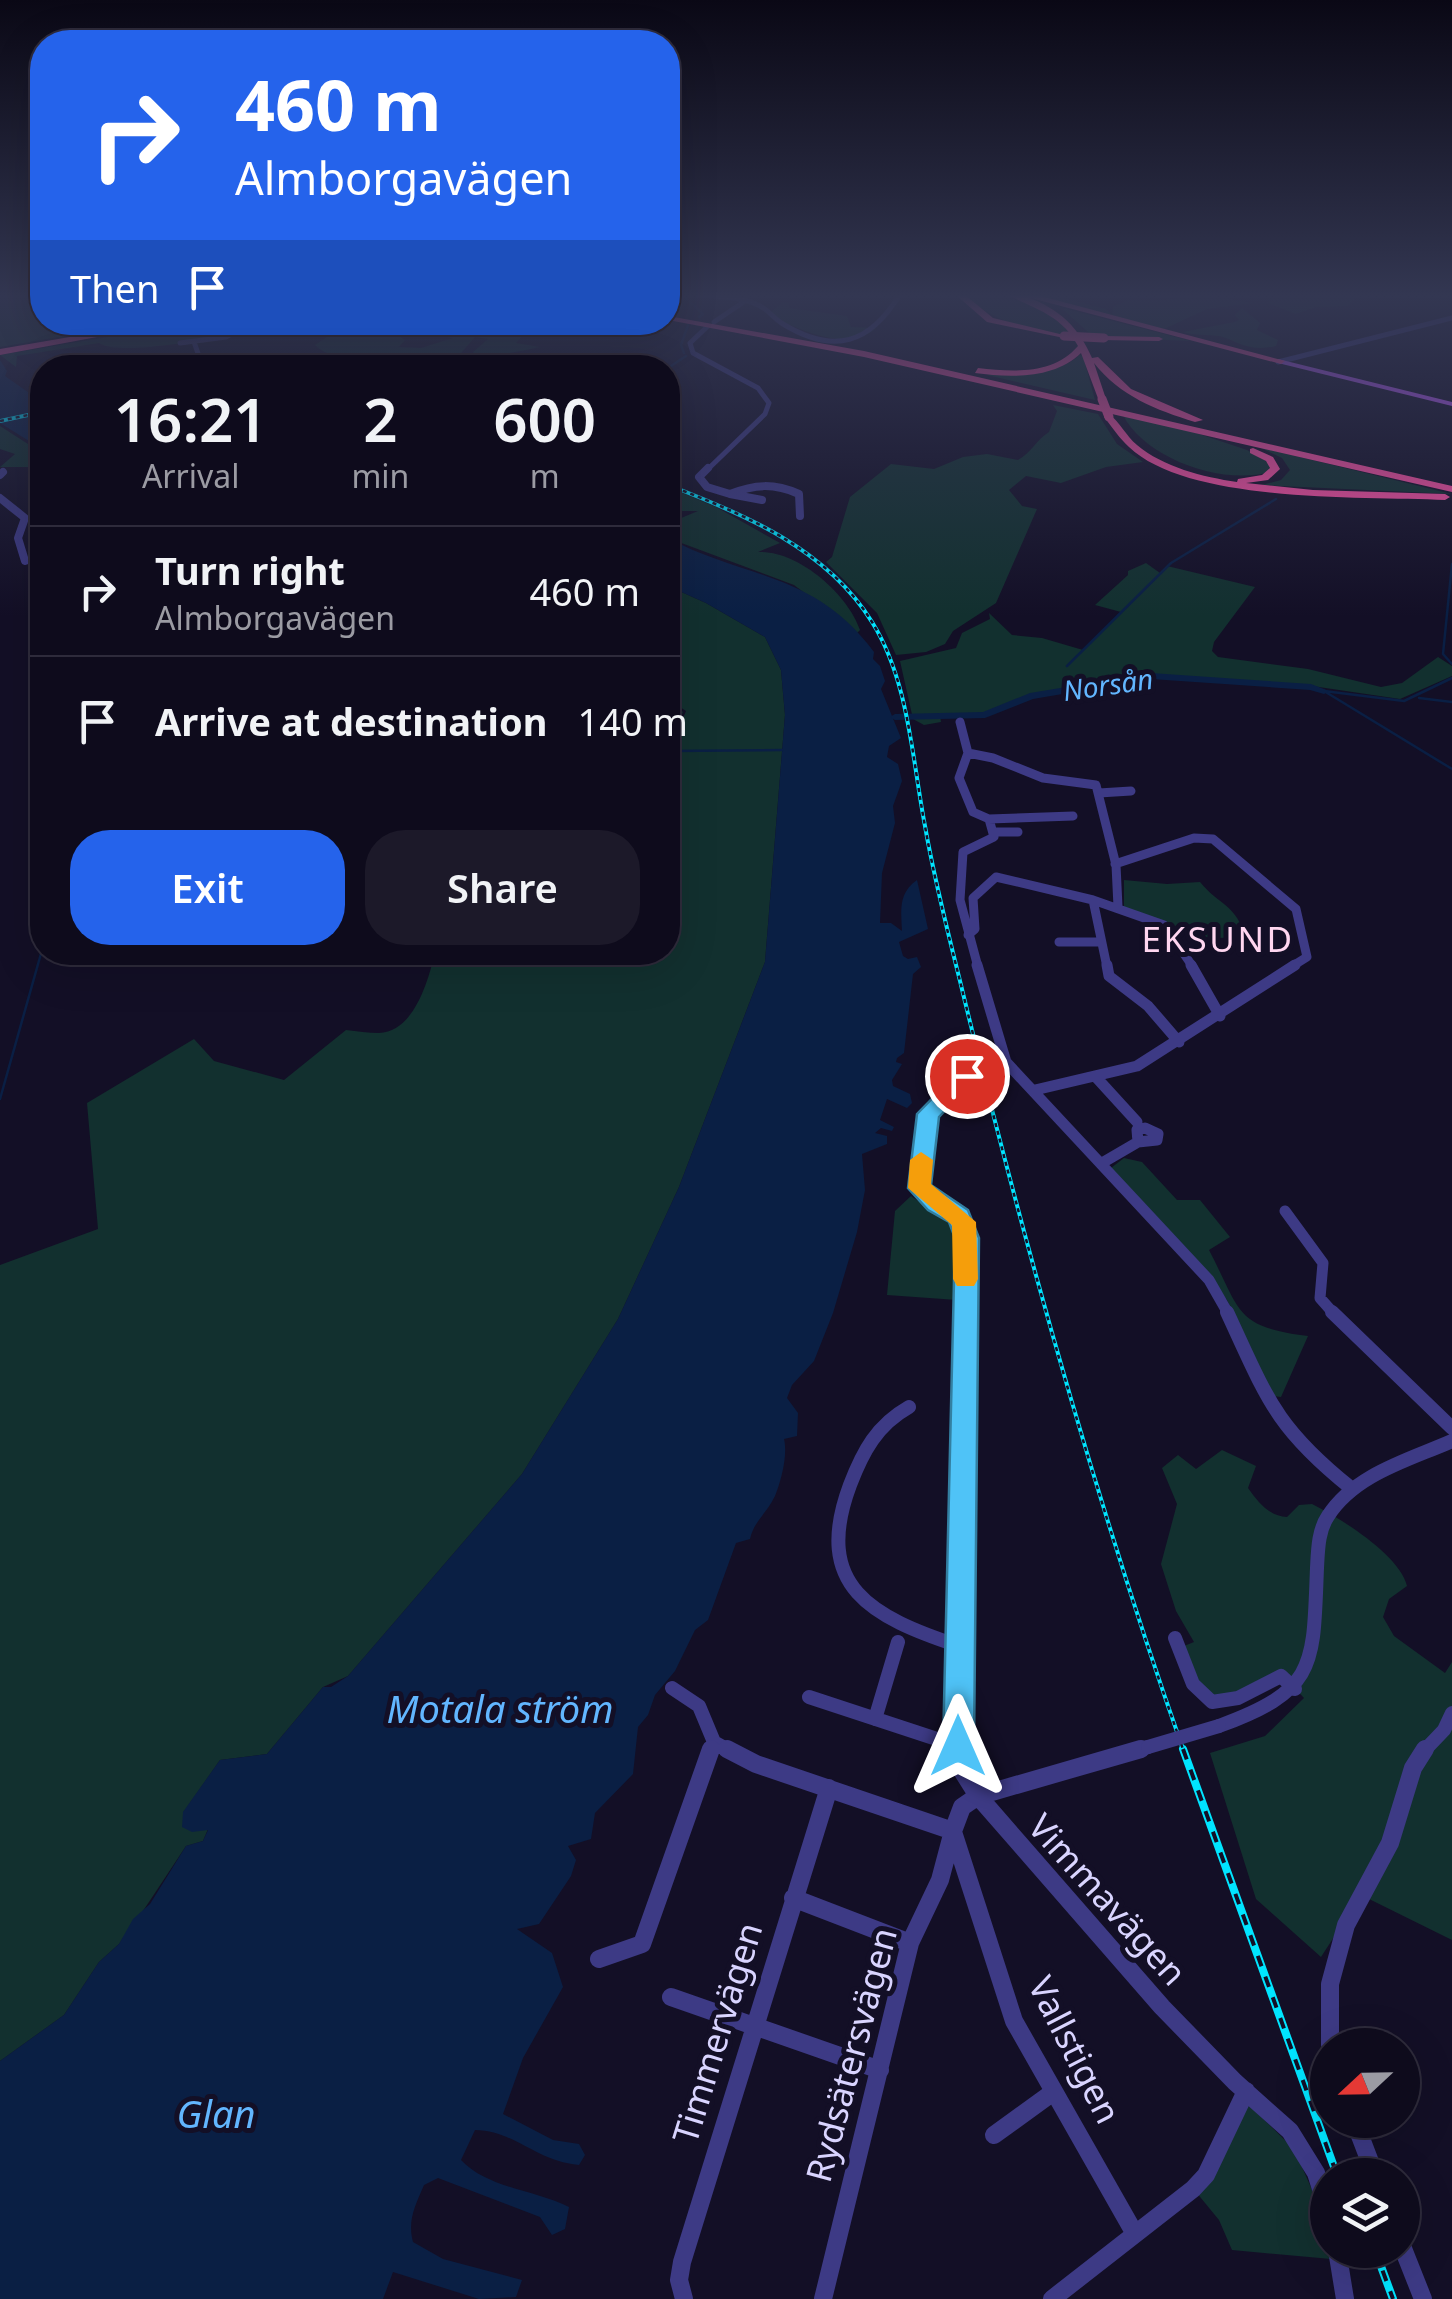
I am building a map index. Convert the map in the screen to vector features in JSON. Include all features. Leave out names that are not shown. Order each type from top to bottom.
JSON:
[{"type":"highway","points":[[1069,401],[1452,488]]},
{"type":"highway","points":[[1081,401],[1452,488]]},
{"type":"highway","points":[[1105,401],[1122,438],[1145,454],[1220,482],[1301,493],[1452,498]]},
{"type":"highway","points":[[1151,401],[1367,467]]},
{"type":"highway","points":[[1112,418],[1138,446],[1188,470],[1248,481],[1265,478],[1275,469],[1270,459],[1256,452],[1167,424]]},
{"type":"street","points":[[762,500],[706,488],[699,477],[764,414],[767,401]]},
{"type":"street","points":[[730,494],[759,482],[774,483],[799,494],[800,516]]},
{"type":"street","points":[[0,498],[26,518],[18,538],[25,561]]},
{"type":"street","points":[[960,722],[968,753],[959,778],[974,812],[992,825],[1018,832]]},
{"type":"street","points":[[968,753],[993,758],[1043,778],[1094,784],[1099,791],[1115,864],[1121,901],[1118,908]]},
{"type":"street","points":[[1099,791],[1131,791]]},
{"type":"street","points":[[992,825],[1073,816]]},
{"type":"street","points":[[992,825],[994,837],[963,852],[960,900],[999,1049],[1006,1062],[1215,1289],[1270,1408],[1292,1438],[1351,1488]]},
{"type":"street","points":[[1035,1090],[1137,1066],[1220,1016],[1307,956],[1296,910],[1208,836],[1115,864]]},
{"type":"street","points":[[968,935],[976,929],[973,898],[992,878],[1118,908],[1164,925],[1175,936],[1220,1016]]},
{"type":"street","points":[[1093,900],[1108,976],[1148,1006],[1179,1042]]},
{"type":"street","points":[[1059,942],[1100,942]]},
{"type":"street","points":[[809,1696],[958,1746],[967,1238],[960,1217],[936,1204],[920,1188],[928,1114],[969,1073],[961,1063]]},
{"type":"street","points":[[1095,1076],[1138,1122]]},
{"type":"street","points":[[1102,1163],[1138,1142]]},
{"type":"street","points":[[1285,1211],[1323,1263],[1320,1298],[1352,1335],[1452,1428]]},
{"type":"street","points":[[908,1407],[874,1430],[838,1510],[839,1557],[854,1590],[882,1618],[959,1646]]},
{"type":"street","points":[[672,1688],[699,1706],[714,1742],[756,1764],[953,1831],[962,1807],[978,1796],[1219,1726],[1268,1709],[1295,1690],[1312,1660],[1317,1637],[1320,1530],[1329,1513],[1351,1488],[1452,1441]]},
{"type":"street","points":[[1175,1638],[1192,1685],[1206,1702],[1215,1704],[1245,1696],[1280,1676],[1295,1690]]},
{"type":"street","points":[[875,1719],[898,1642]]},
{"type":"street","points":[[1330,2028],[1330,1984],[1346,1925],[1390,1843],[1413,1768],[1428,1744],[1444,1730],[1452,1713]]},
{"type":"street","points":[[600,1958],[642,1944],[714,1742]]},
{"type":"street","name":"Vimmavägen","points":[[958,1746],[961,1769],[978,1796],[1082,1920],[1246,2091],[1290,2131],[1310,2163]]},
{"type":"street","name":"Timmervägen","points":[[684,2299],[682,2262],[829,1788]]},
{"type":"street","name":"Rydsätersvägen","points":[[822,2299],[910,1943],[940,1880],[953,1831]]},
{"type":"street","name":"Vallstigen","points":[[953,1831],[1014,2021],[1135,2234]]},
{"type":"street","points":[[793,1898],[910,1943]]},
{"type":"street","points":[[671,1997],[880,2070]]},
{"type":"street","points":[[1052,2299],[1206,2175],[1246,2091]]},
{"type":"street","points":[[994,2135],[1052,2093]]},
{"type":"street","points":[[1340,2268],[1345,2299]]},
{"type":"street","points":[[1411,2268],[1423,2299]]},
{"type":"green space","points":[[1053,405],[1098,414],[1117,444],[1143,462],[1106,467],[1061,483],[1026,476],[1009,490],[1022,506],[1037,509],[996,603],[953,631],[945,644],[926,652],[896,655],[877,613],[826,562],[832,557],[850,497],[891,464],[934,469],[963,457],[987,454],[1018,460],[1049,432],[1057,411]]},
{"type":"green space","points":[[1123,415],[1247,450],[1269,463],[1270,472],[1229,475],[1186,464],[1148,444]]},
{"type":"green space","points":[[0,426],[30,445],[30,467],[0,467],[15,454],[0,449]]},
{"type":"green space","points":[[1259,447],[1452,494],[1262,485],[1281,480],[1290,470],[1282,458]]},
{"type":"green space","points":[[680,492],[780,543],[758,552],[773,553],[805,566],[845,602],[860,630],[857,633],[794,585],[680,542],[680,518],[698,511],[680,511]]},
{"type":"green space","points":[[1146,563],[1160,573],[1167,566],[1255,587],[1214,642],[1212,651],[1218,657],[1308,669],[1381,687],[1402,683],[1438,657],[1452,666],[1452,676],[1400,699],[1312,686],[1147,674],[1030,694],[989,712],[940,716],[941,722],[924,725],[913,719],[900,661],[956,648],[962,633],[990,619],[989,613],[1012,635],[1042,638],[1083,650],[1121,612],[1095,605],[1128,571]]},
{"type":"green space","points":[[680,591],[765,637],[781,670],[785,715],[765,962],[679,1187],[618,1319],[522,1474],[348,1676],[323,1687],[267,1754],[220,1760],[183,1813],[208,1829],[203,1841],[186,1846],[145,1908],[119,1944],[99,1962],[64,2015],[0,2061],[0,1265],[98,1229],[87,1103],[194,1039],[214,1061],[284,1080],[346,1030],[379,1033],[402,1024],[418,1003],[432,965],[680,965],[680,726],[686,711],[680,707]]},
{"type":"green space","points":[[1124,880],[1200,882],[1230,910],[1244,932],[1230,937],[1199,936],[1124,907]]},
{"type":"green space","points":[[1124,1158],[1142,1162],[1177,1200],[1200,1200],[1230,1237],[1209,1250],[1243,1312],[1266,1327],[1308,1336],[1281,1397],[1273,1396],[1227,1300],[1189,1251],[1111,1168]]},
{"type":"green space","points":[[911,1196],[925,1206],[953,1216],[961,1232],[957,1300],[887,1295],[895,1211]]},
{"type":"green space","points":[[1222,1450],[1256,1466],[1248,1488],[1269,1511],[1287,1517],[1299,1505],[1312,1504],[1381,1550],[1407,1586],[1389,1599],[1383,1617],[1394,1636],[1445,1673],[1452,1662],[1452,1940],[1361,1895],[1321,1957],[1256,1899],[1210,1753],[1265,1736],[1304,1698],[1286,1679],[1206,1702],[1179,1648],[1194,1642],[1176,1611],[1161,1564],[1177,1504],[1162,1468],[1178,1455],[1196,1469]]},
{"type":"green space","points":[[1249,2105],[1294,2149],[1310,2185],[1310,2257],[1232,2250],[1219,2220],[1196,2192]]},
{"type":"water","points":[[0,401],[30,401],[30,442],[0,423]]},
{"type":"water","name":"Motala ström","points":[[680,544],[802,591],[851,626],[874,652],[873,659],[885,681],[881,689],[901,738],[889,746],[887,757],[898,764],[902,781],[893,806],[895,823],[882,873],[880,923],[891,923],[902,931],[904,897],[917,880],[928,929],[899,942],[903,956],[917,957],[921,967],[913,974],[904,1053],[896,1062],[902,1064],[892,1080],[893,1086],[910,1094],[912,1103],[907,1108],[887,1099],[880,1120],[894,1127],[892,1131],[881,1128],[875,1133],[887,1136],[887,1144],[862,1154],[865,1190],[857,1232],[814,1361],[792,1385],[787,1398],[798,1413],[797,1436],[784,1439],[782,1476],[775,1496],[750,1539],[736,1543],[708,1620],[695,1630],[675,1671],[655,1695],[648,1715],[638,1727],[633,1774],[595,1813],[591,1839],[568,1846],[576,1860],[571,1876],[539,1924],[517,1929],[552,1953],[563,1987],[523,2058],[503,2114],[553,2140],[579,2144],[585,2155],[579,2165],[564,2162],[502,2135],[475,2130],[461,2160],[484,2177],[569,2207],[565,2229],[552,2235],[540,2217],[438,2178],[424,2185],[415,2206],[413,2242],[443,2259],[522,2280],[516,2297],[479,2299],[393,2272],[383,2299],[0,2299],[0,2061],[64,2015],[99,1962],[119,1944],[133,1919],[150,1904],[186,1846],[203,1841],[208,1830],[192,1832],[182,1827],[183,1812],[220,1760],[267,1754],[323,1687],[331,1687],[348,1676],[522,1474],[618,1319],[679,1187],[765,962],[785,715],[781,670],[765,637],[680,591]]},
{"type":"waterway","points":[[1067,666],[1171,563],[1276,499]]},
{"type":"waterway","points":[[1452,564],[1443,654],[1452,664]]},
{"type":"waterway","name":"Norsån","points":[[895,717],[985,715],[1030,696],[1151,676],[1324,691]]},
{"type":"waterway","points":[[1452,678],[1404,701],[1324,691],[1452,769]]},
{"type":"waterway","points":[[1419,698],[1452,702]]},
{"type":"waterway","points":[[680,751],[782,750]]},
{"type":"waterway","points":[[0,1099],[38,965]]},
{"type":"railway","points":[[0,421],[30,415]]},
{"type":"railway","points":[[680,490],[782,537],[832,574],[872,622],[894,669],[908,721],[946,923],[1035,1272],[1120,1561],[1184,1752]]},
{"type":"railway","points":[[1183,1749],[1331,2158]]},
{"type":"railway","points":[[1382,2268],[1393,2299]]},
{"type":"slow traffic","points":[[921,1160],[920,1188],[964,1222],[966,1279]]},
{"type":"district","name":"EKSUND","points":[[1218,940]]},
{"type":"route","points":[[958,1746],[967,1238],[960,1217],[936,1204],[920,1188],[920,1169],[928,1114],[967,1076]]},
{"type":"water label","name":"Glan","points":[[216,2115]]}]
